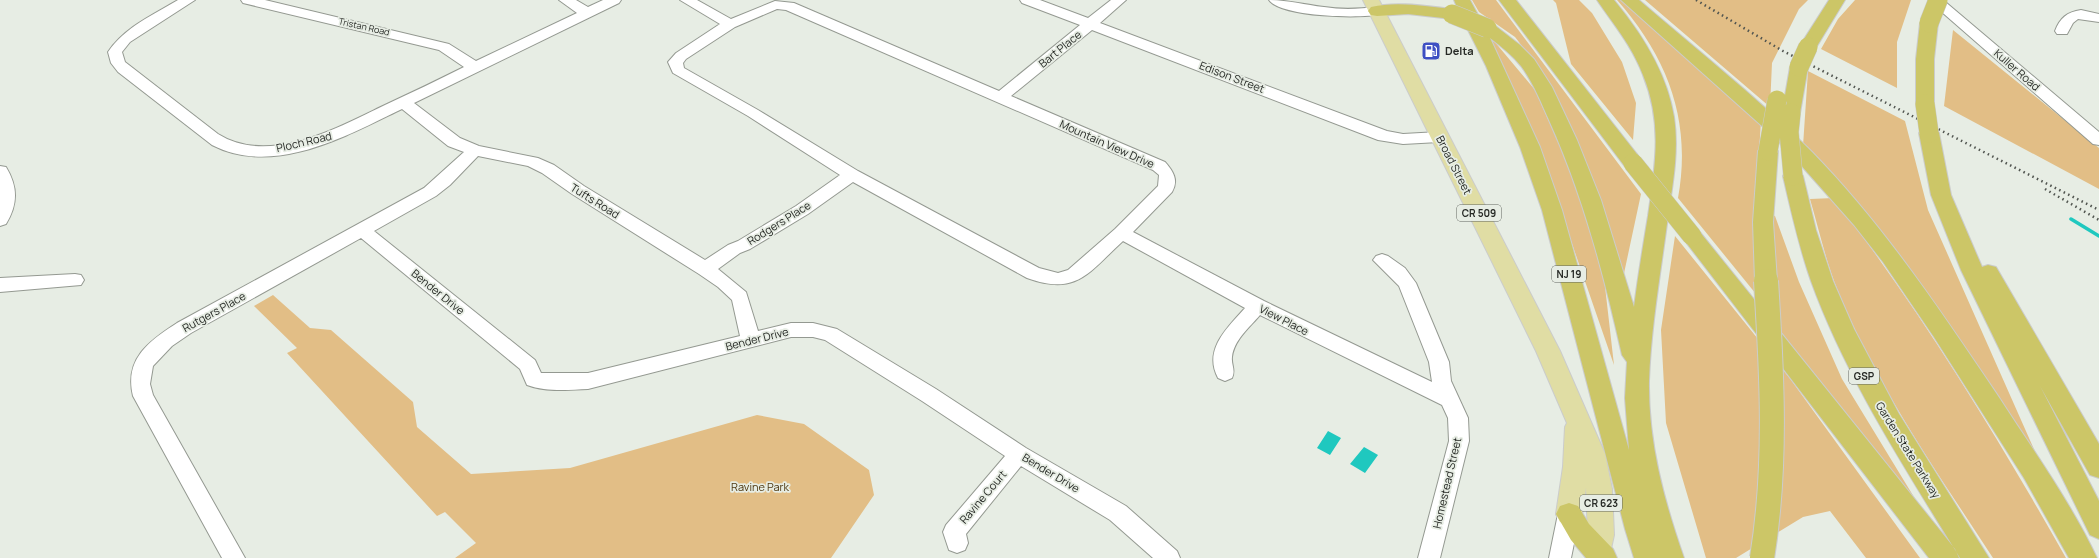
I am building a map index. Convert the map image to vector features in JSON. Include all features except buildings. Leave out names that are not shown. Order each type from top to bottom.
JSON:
[{"type":"highway","points":[[1507,0],[1633,163],[1872,463],[1945,558]]},
{"type":"highway","points":[[1605,0],[1628,29],[1649,66],[1662,104],[1667,137],[1666,161],[1641,333],[1638,372],[1638,413],[1643,460],[1660,528],[1670,558]]},
{"type":"highway","points":[[1629,0],[1779,131],[1806,158],[1862,220],[1891,257],[2033,470],[2083,558]]},
{"type":"highway","name":"Garden State Parkway","points":[[1837,0],[1824,17],[1808,47],[1784,106],[1789,132],[1793,176],[1812,254],[1847,342],[1897,434],[1975,558]]},
{"type":"highway","points":[[1936,0],[1929,23],[1925,59],[1925,104],[1941,195],[1972,270],[2099,527]]},
{"type":"highway","points":[[1374,5],[1408,9],[1457,7],[1512,46],[1528,64],[1545,92],[1573,151],[1593,206],[1609,259],[1638,372]]},
{"type":"highway","name":"NJ 19","points":[[1457,7],[1495,66],[1530,147],[1552,210],[1638,529],[1648,558]]},
{"type":"highway","points":[[1762,558],[1771,486],[1773,397],[1763,222],[1771,126],[1784,106]]},
{"type":"highway","points":[[1941,195],[2016,321],[2099,467]]},
{"type":"highway","points":[[1569,514],[1598,556]]},
{"type":"main road","name":"Broad Street","points":[[1374,5],[1439,137],[1548,351],[1592,454],[1599,489],[1602,535],[1598,556]]},
{"type":"main road","name":"Broad Street","points":[[1569,514],[1576,467],[1576,417]]},
{"type":"street","name":"Ploch Road","points":[[188,0],[125,39],[115,52],[115,57],[123,69],[216,140],[240,149],[261,151],[282,149],[322,140],[404,103],[474,67],[614,0]]},
{"type":"street","name":"Tristan Road","points":[[248,0],[434,44],[444,47],[474,67]]},
{"type":"street","points":[[566,0],[587,13]]},
{"type":"street","points":[[687,0],[730,24]]},
{"type":"street","name":"Edison Street","points":[[1027,0],[1090,25],[1222,73],[1384,136],[1403,139],[1439,137]]},
{"type":"street","name":"Bart Place","points":[[1001,97],[1119,0]]},
{"type":"street","points":[[1276,0],[1295,6],[1332,13],[1358,13],[1374,5]]},
{"type":"street","name":"Kuller Road","points":[[1936,0],[2099,140]]},
{"type":"street","name":"Mountain View Drive","points":[[775,5],[789,6],[1001,97],[1159,166],[1167,174],[1166,188],[1121,233],[1074,275],[1058,279],[1047,278],[1033,273],[852,175],[753,113],[678,70],[675,62],[680,56],[730,24],[775,5]]},
{"type":"street","points":[[2062,31],[2064,23],[2070,17],[2082,15],[2099,18]]},
{"type":"street","name":"Tufts Road","points":[[404,103],[445,136],[475,150],[532,162],[548,169],[578,190],[705,269],[724,282],[740,297],[751,340]]},
{"type":"street","name":"Rutgers Place","points":[[234,558],[143,396],[139,386],[139,374],[152,352],[164,341],[184,328],[430,192],[444,181],[475,150]]},
{"type":"street","points":[[0,171],[5,178],[9,190],[8,202],[0,220]]},
{"type":"street","name":"Rodgers Place","points":[[705,269],[734,249],[744,245],[802,210],[852,175]]},
{"type":"street","name":"Bender Drive","points":[[362,230],[522,360],[528,366],[534,380],[566,382],[588,381],[791,330],[813,330],[830,334],[929,395],[1019,454],[1118,513],[1169,558]]},
{"type":"street","name":"View Place","points":[[1121,233],[1257,306],[1450,400]]},
{"type":"street","name":"Homestead Street","points":[[1382,260],[1399,273],[1407,283],[1439,362],[1441,381],[1458,418],[1459,441],[1429,558]]},
{"type":"street","points":[[0,285],[75,280]]},
{"type":"street","points":[[1225,373],[1222,358],[1227,340],[1257,306]]},
{"type":"street","name":"Ravine Court","points":[[956,543],[954,532],[1019,454]]},
{"type":"street","name":"CR 623","points":[[1560,558],[1569,514]]},
{"type":"green space","points":[[1472,0],[1496,0],[1641,194],[1623,278],[1536,64],[1515,37],[1479,12]]},
{"type":"green space","points":[[1553,0],[1579,0],[1592,13],[1622,62],[1636,103],[1633,140],[1571,64],[1556,3]]},
{"type":"green space","points":[[1617,0],[1621,0],[1761,121],[1755,216],[1756,294],[1678,198],[1682,143],[1672,92],[1650,45],[1635,22]]},
{"type":"green space","points":[[1645,0],[1808,0],[1799,9],[1772,63],[1770,107]]},
{"type":"green space","points":[[1855,0],[1911,0],[1897,42],[1897,88],[1821,49],[1838,19]]},
{"type":"green space","points":[[1953,30],[2099,148],[2099,189],[1944,106]]},
{"type":"green space","points":[[1489,35],[1535,90],[1575,180],[1603,269],[1614,365],[1534,134]]},
{"type":"green space","points":[[1808,71],[1905,121],[1928,210],[2037,456],[1881,234],[1803,146]]},
{"type":"green space","points":[[1834,198],[1897,285],[1956,374],[2012,465],[2066,558],[1993,558],[1930,461],[1889,395],[1854,327],[1838,291],[1826,257],[1810,199]]},
{"type":"green space","points":[[1771,215],[1775,216],[1799,282],[1842,379],[1917,502],[1913,502],[1778,328]]},
{"type":"green space","points":[[1675,236],[1791,380],[1920,558],[1866,558],[1830,511],[1803,517],[1736,558],[1706,558],[1666,423],[1661,330]]},
{"type":"green space","name":"Ravine Park","points":[[273,295],[310,328],[331,330],[413,402],[417,427],[471,474],[570,468],[757,415],[804,424],[869,470],[874,495],[831,558],[455,558],[476,543],[445,512],[437,516],[287,353],[297,348],[254,306]]},
{"type":"water","points":[[1328,431],[1341,438],[1330,455],[1317,448]]},
{"type":"water","points":[[1364,447],[1378,455],[1365,473],[1350,464]]},
{"type":"waterway","points":[[2071,219],[2099,236]]},
{"type":"railway","points":[[1696,0],[1783,51],[2099,210]]},
{"type":"railway","points":[[2045,189],[2099,220]]},
{"type":"place","name":"Delta","points":[[1431,51]]}]
